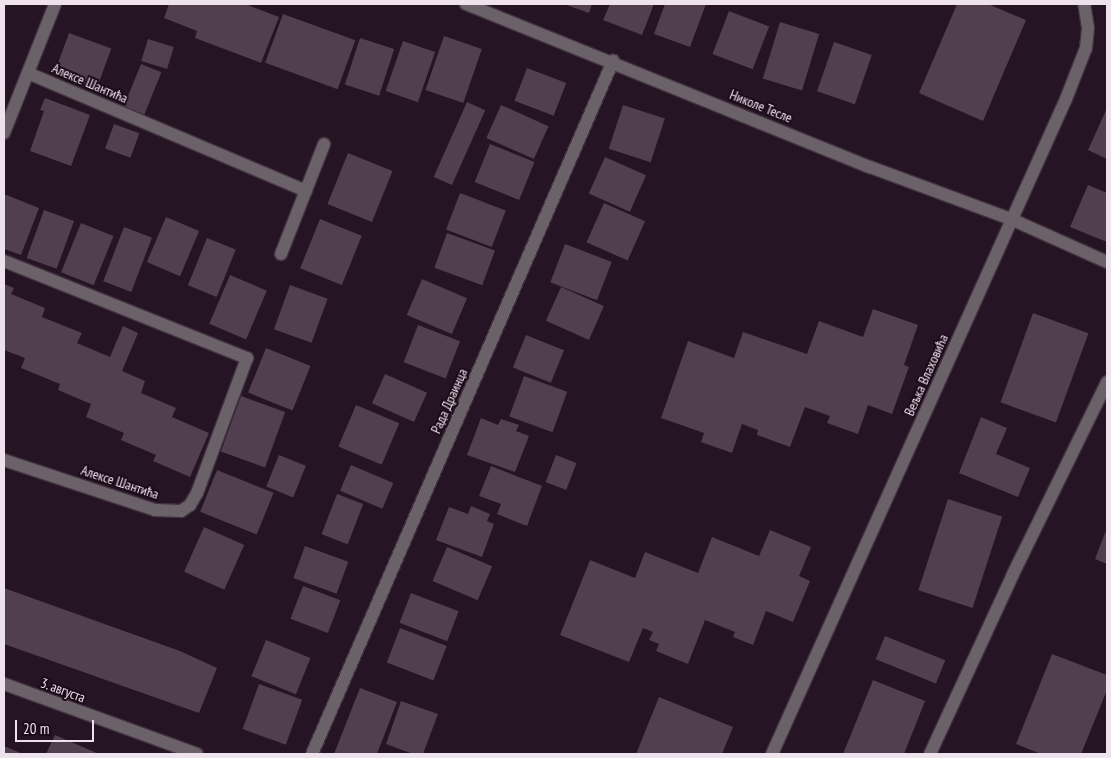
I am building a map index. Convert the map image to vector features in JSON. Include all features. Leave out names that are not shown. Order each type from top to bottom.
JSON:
[{"type":"street","points":[[4,133],[55,4]]},
{"type":"street","name":"Николе Тесле","points":[[466,4],[613,61],[824,148],[1013,220],[1107,262]]},
{"type":"street","name":"Вељка Влаховића","points":[[772,754],[1013,220],[1084,55],[1088,28],[1084,4]]},
{"type":"street","name":"Рада Драинца","points":[[312,754],[613,61]]},
{"type":"street","name":"Алексе Шантића","points":[[28,73],[306,191]]},
{"type":"street","points":[[281,254],[324,144]]},
{"type":"street","name":"Алексе Шантића","points":[[4,261],[247,358],[197,493],[190,505],[180,511],[155,510],[4,460]]},
{"type":"street","points":[[930,754],[1013,574],[1107,382]]},
{"type":"street","name":"3. августа","points":[[4,684],[197,754]]},
{"type":"building","points":[[169,4],[245,4],[279,17],[261,63],[195,38],[197,31],[164,18]]},
{"type":"building","points":[[564,4],[592,4],[589,13]]},
{"type":"building","points":[[610,4],[654,4],[642,35],[603,20]]},
{"type":"building","points":[[665,4],[706,4],[690,47],[654,34]]},
{"type":"building","points":[[957,4],[988,4],[1026,20],[983,121],[919,93]]},
{"type":"building","points":[[729,11],[769,26],[753,69],[713,54]]},
{"type":"building","points":[[283,14],[355,40],[338,89],[265,63]]},
{"type":"building","points":[[780,22],[819,34],[802,90],[763,78]]},
{"type":"building","points":[[69,33],[111,48],[96,90],[54,74]]},
{"type":"building","points":[[444,36],[482,49],[463,103],[425,90]]},
{"type":"building","points":[[360,38],[394,49],[379,96],[345,85]]},
{"type":"building","points":[[148,39],[174,47],[167,69],[141,61]]},
{"type":"building","points":[[403,41],[435,52],[418,102],[386,91]]},
{"type":"building","points":[[834,42],[872,55],[855,104],[817,91]]},
{"type":"building","points":[[141,64],[161,72],[143,117],[123,109]]},
{"type":"building","points":[[527,68],[566,83],[554,116],[514,101]]},
{"type":"building","points":[[45,98],[90,115],[71,166],[30,151],[44,111],[40,110]]},
{"type":"building","points":[[467,102],[485,110],[452,185],[434,177]]},
{"type":"building","points":[[501,105],[549,126],[534,159],[486,138]]},
{"type":"building","points":[[623,105],[665,119],[651,162],[609,149]]},
{"type":"building","points":[[1107,108],[1107,159],[1088,150]]},
{"type":"building","points":[[114,124],[139,133],[130,158],[105,148]]},
{"type":"building","points":[[490,144],[535,162],[519,200],[475,182]]},
{"type":"building","points":[[348,153],[393,171],[372,222],[327,204]]},
{"type":"building","points":[[605,157],[646,175],[630,212],[589,194]]},
{"type":"building","points":[[1088,185],[1107,193],[1107,242],[1070,227]]},
{"type":"building","points":[[460,193],[506,211],[492,247],[446,229]]},
{"type":"building","points":[[4,194],[39,208],[21,255],[4,249]]},
{"type":"building","points":[[604,203],[645,221],[628,261],[587,242]]},
{"type":"building","points":[[44,210],[74,221],[57,269],[27,258]]},
{"type":"building","points":[[166,217],[199,231],[180,276],[147,262]]},
{"type":"building","points":[[320,219],[362,236],[342,285],[300,268]]},
{"type":"building","points":[[81,223],[113,236],[94,285],[61,272]]},
{"type":"building","points":[[124,227],[152,238],[131,292],[103,281]]},
{"type":"building","points":[[447,233],[495,250],[482,285],[434,268]]},
{"type":"building","points":[[207,238],[236,250],[217,297],[188,285]]},
{"type":"building","points":[[565,244],[612,262],[597,300],[550,282]]},
{"type":"building","points":[[230,275],[267,291],[246,339],[209,324]]},
{"type":"building","points":[[422,279],[467,298],[452,334],[407,315]]},
{"type":"building","points":[[4,284],[14,288],[11,294],[45,308],[42,317],[82,333],[77,343],[110,357],[123,326],[138,333],[122,371],[145,381],[141,393],[176,408],[172,417],[209,433],[190,477],[153,461],[156,455],[121,440],[124,433],[86,417],[91,404],[58,390],[60,384],[21,368],[25,358],[4,350]]},
{"type":"building","points":[[290,285],[328,299],[312,343],[274,329]]},
{"type":"building","points":[[561,287],[604,306],[589,340],[546,321]]},
{"type":"building","points":[[873,309],[918,325],[904,365],[909,367],[892,414],[868,405],[858,434],[827,423],[830,416],[805,407],[790,447],[757,435],[758,430],[742,424],[732,453],[701,442],[704,433],[661,418],[688,341],[734,358],[743,332],[807,354],[819,321],[863,337]]},
{"type":"building","points":[[1033,313],[1088,333],[1056,422],[1001,402]]},
{"type":"building","points":[[418,325],[460,341],[446,378],[404,362]]},
{"type":"building","points":[[526,335],[564,350],[551,383],[513,367]]},
{"type":"building","points":[[266,348],[311,366],[293,410],[248,393]]},
{"type":"building","points":[[385,374],[427,393],[414,422],[372,403]]},
{"type":"building","points":[[524,376],[567,392],[553,432],[509,416]]},
{"type":"building","points":[[241,396],[285,412],[265,468],[221,451]]},
{"type":"building","points":[[356,405],[399,423],[382,465],[338,446]]},
{"type":"building","points":[[981,417],[1007,428],[996,454],[1030,468],[1018,497],[959,473]]},
{"type":"building","points":[[481,418],[498,425],[501,419],[519,425],[516,431],[529,436],[515,472],[467,455]]},
{"type":"building","points":[[279,455],[306,466],[293,497],[266,487]]},
{"type":"building","points":[[556,455],[577,463],[566,490],[546,482]]},
{"type":"building","points":[[351,465],[393,483],[382,509],[340,491]]},
{"type":"building","points":[[491,466],[542,486],[527,526],[497,514],[501,504],[479,496]]},
{"type":"building","points":[[217,470],[274,493],[257,535],[200,512]]},
{"type":"building","points":[[337,494],[363,504],[348,544],[322,534]]},
{"type":"building","points":[[948,499],[1002,517],[973,608],[918,590]]},
{"type":"building","points":[[471,506],[490,514],[487,521],[494,524],[482,557],[436,540],[449,507],[468,514]]},
{"type":"building","points":[[204,527],[244,545],[224,590],[184,572]]},
{"type":"building","points":[[1107,528],[1107,564],[1095,559]]},
{"type":"building","points":[[770,530],[811,547],[799,576],[810,581],[793,622],[766,611],[753,645],[733,637],[735,632],[705,620],[688,664],[656,651],[659,644],[649,640],[653,632],[643,628],[629,662],[560,635],[590,560],[635,578],[645,552],[698,573],[712,537],[759,556]]},
{"type":"building","points":[[305,546],[348,562],[337,594],[293,578]]},
{"type":"building","points":[[447,547],[492,566],[478,600],[433,581]]},
{"type":"building","points":[[303,586],[340,600],[328,633],[290,619]]},
{"type":"building","points":[[4,588],[180,651],[217,668],[199,713],[4,644]]},
{"type":"building","points":[[411,593],[459,611],[447,641],[400,623]]},
{"type":"building","points":[[400,628],[447,646],[433,680],[387,663]]},
{"type":"building","points":[[885,636],[945,660],[936,684],[876,659]]},
{"type":"building","points":[[266,640],[311,658],[296,694],[251,676]]},
{"type":"building","points":[[1052,654],[1107,675],[1107,690],[1081,754],[1041,754],[1016,744]]},
{"type":"building","points":[[873,680],[925,701],[904,754],[843,754]]},
{"type":"building","points":[[259,684],[302,700],[286,745],[243,729]]},
{"type":"building","points":[[360,688],[397,702],[377,754],[334,754]]},
{"type":"building","points":[[659,697],[733,727],[722,754],[636,754]]},
{"type":"building","points":[[401,701],[438,714],[423,754],[413,754],[386,744]]},
{"type":"building","points":[[55,735],[99,754],[46,754]]},
{"type":"building","points":[[4,746],[11,749],[23,754],[4,754]]}]
